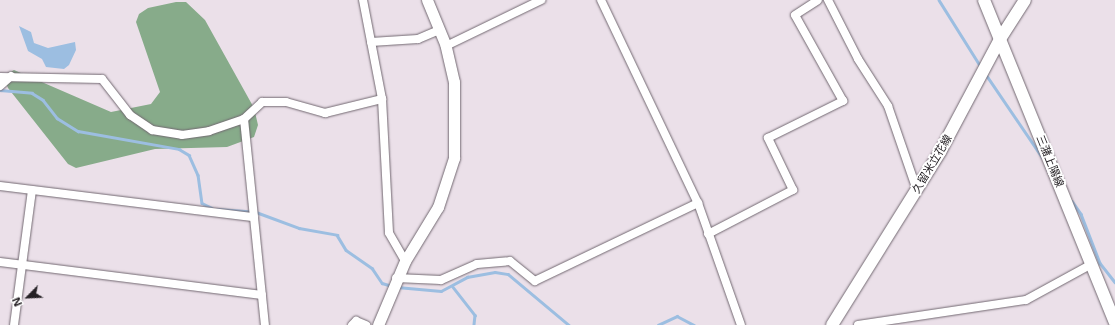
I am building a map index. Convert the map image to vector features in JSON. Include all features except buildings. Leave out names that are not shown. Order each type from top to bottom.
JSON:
[{"type":"main road","name":"三潴上陽線","points":[[984,0],[1115,322]]},
{"type":"main road","name":"久留米立花線","points":[[832,325],[917,190],[1000,39],[1025,0]]},
{"type":"street","points":[[363,0],[382,99],[389,232],[405,261]]},
{"type":"street","points":[[378,325],[390,291],[405,261],[438,207],[454,158],[454,82],[446,46],[426,0]]},
{"type":"street","points":[[446,46],[541,0]]},
{"type":"street","points":[[601,0],[698,203],[741,325]]},
{"type":"street","points":[[708,234],[793,190],[768,138],[843,101],[795,15],[818,0]]},
{"type":"street","points":[[828,0],[858,59],[888,106],[917,190]]},
{"type":"street","points":[[371,42],[418,39],[439,30]]},
{"type":"street","points":[[0,86],[10,76]]},
{"type":"street","points":[[0,77],[102,79],[130,115],[152,130],[182,136],[209,131],[244,119],[262,102],[286,102],[325,113],[382,99]]},
{"type":"street","points":[[244,119],[265,325]]},
{"type":"street","points":[[0,186],[254,217]]},
{"type":"street","points":[[14,325],[32,190]]},
{"type":"street","points":[[396,280],[442,280],[477,264],[510,262],[535,281],[698,203]]},
{"type":"street","points":[[0,262],[262,295]]},
{"type":"street","points":[[858,325],[1026,300],[1092,264]]},
{"type":"street","points":[[352,325],[356,321],[366,325]]},
{"type":"green space","points":[[176,2],[186,2],[205,20],[254,108],[258,125],[254,137],[227,147],[155,149],[76,168],[68,164],[8,88],[3,76],[14,70],[111,112],[151,104],[160,92],[136,22],[139,14],[148,8]]},
{"type":"water","points":[[19,26],[31,32],[34,43],[48,48],[75,42],[76,50],[69,65],[64,69],[46,67],[42,59],[28,51]]},
{"type":"waterway","points":[[939,0],[981,67]]},
{"type":"waterway","points":[[985,73],[1042,157]]},
{"type":"waterway","points":[[0,90],[32,93],[43,100],[57,118],[78,131],[179,149],[189,155],[198,175],[202,203],[212,208]]},
{"type":"waterway","points":[[1072,201],[1081,214],[1100,263],[1115,282]]},
{"type":"waterway","points":[[217,209],[256,212],[299,228],[337,235],[346,250],[372,268],[382,283],[392,286]]},
{"type":"waterway","points":[[397,287],[441,291],[467,277],[495,272],[508,274],[569,325]]},
{"type":"waterway","points":[[453,287],[475,315],[474,325]]},
{"type":"waterway","points":[[658,325],[677,316],[694,325]]}]
